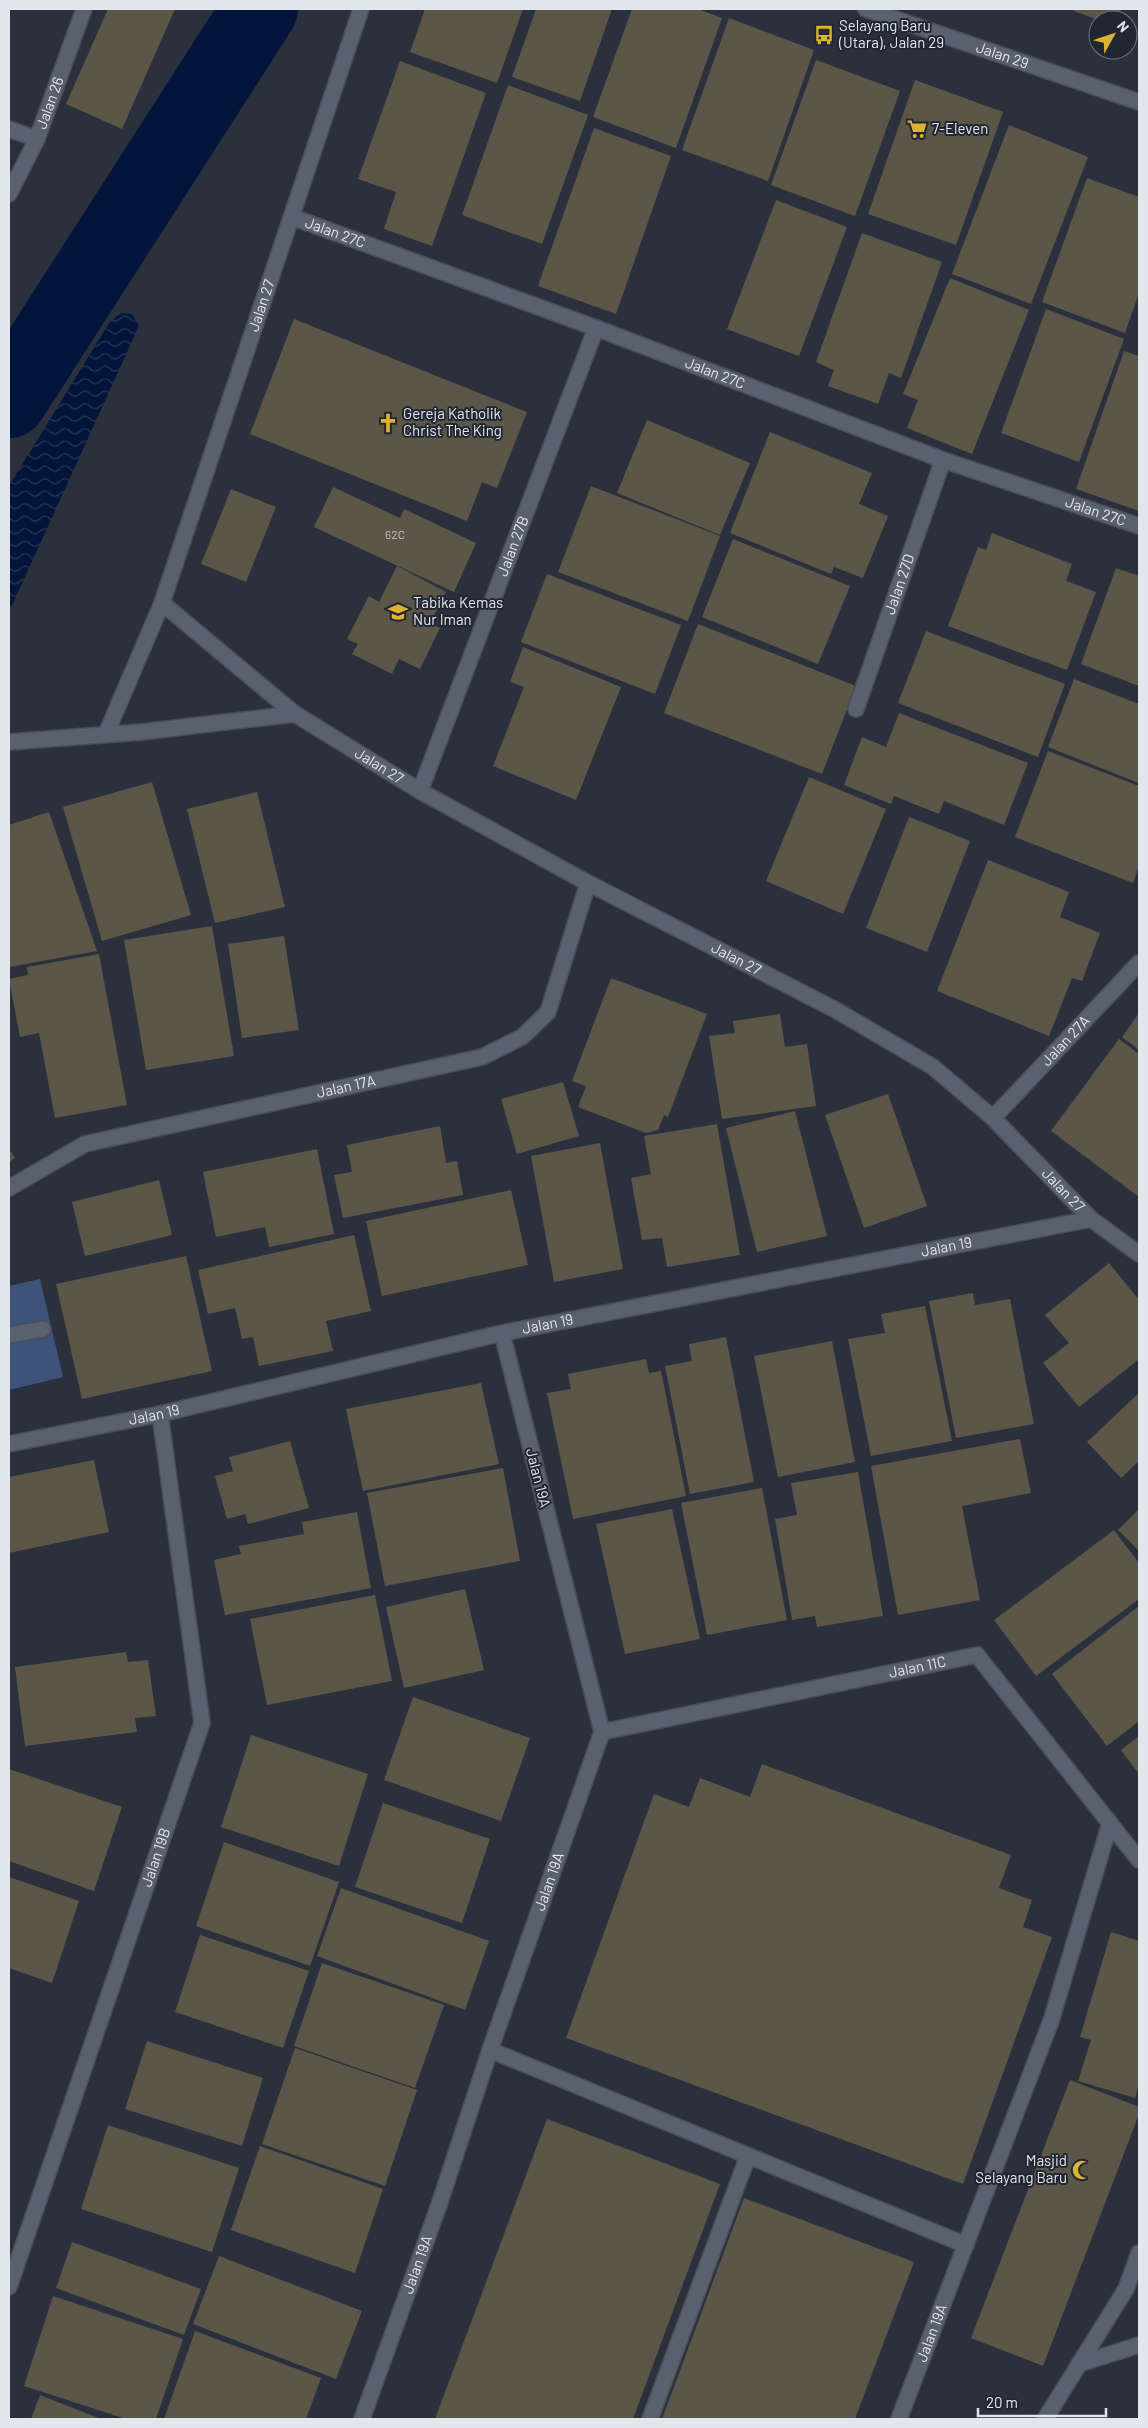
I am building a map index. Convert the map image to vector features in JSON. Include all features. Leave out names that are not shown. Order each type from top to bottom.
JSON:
[{"type":"street","name":"Jalan 26","points":[[9,194],[37,139],[84,9]]},
{"type":"street","name":"Jalan 27","points":[[106,734],[162,603],[361,9]]},
{"type":"street","name":"Jalan 29","points":[[866,9],[1139,102]]},
{"type":"street","points":[[9,129],[37,139]]},
{"type":"street","name":"Jalan 27C","points":[[292,217],[596,328],[943,460],[1139,526]]},
{"type":"street","name":"Jalan 27B","points":[[420,791],[596,328]]},
{"type":"street","name":"Jalan 27D","points":[[856,709],[943,460]]},
{"type":"street","name":"Jalan 27","points":[[162,603],[295,714],[420,791],[588,883],[834,1009],[933,1067],[994,1118],[1091,1219],[1139,1254]]},
{"type":"street","points":[[9,742],[295,714]]},
{"type":"street","name":"Jalan 17A","points":[[9,1188],[85,1144],[482,1057],[522,1037],[548,1012],[588,883]]},
{"type":"street","name":"Jalan 27A","points":[[994,1118],[1139,963]]},
{"type":"street","name":"Jalan 19","points":[[9,1444],[160,1414],[502,1333],[1091,1219]]},
{"type":"street","points":[[9,1335],[43,1330]]},
{"type":"street","name":"Jalan 19A","points":[[362,2419],[436,2214],[490,2050],[602,1732],[502,1333]]},
{"type":"street","name":"Jalan 19B","points":[[9,2287],[202,1723],[160,1414]]},
{"type":"street","name":"Jalan 11C","points":[[602,1732],[977,1655],[1139,1860]]},
{"type":"street","name":"Jalan 19A","points":[[899,2419],[1051,2021],[1110,1823]]},
{"type":"street","points":[[490,2050],[966,2245]]},
{"type":"street","points":[[650,2419],[748,2156]]},
{"type":"street","points":[[1045,2419],[1126,2289],[1139,2253]]},
{"type":"street","points":[[1079,2364],[1139,2345]]},
{"type":"shaded area","points":[[40,1279],[63,1377],[9,1390],[9,1286]]},
{"type":"water","points":[[121,313],[132,314],[139,326],[9,612],[9,486],[109,323]]},
{"type":"building","points":[[108,9],[175,9],[122,129],[66,104]]},
{"type":"building","points":[[425,9],[523,9],[497,83],[410,52]]},
{"type":"building","points":[[536,9],[612,9],[580,101],[512,77]]},
{"type":"building","points":[[632,9],[698,9],[722,18],[676,148],[593,117]]},
{"type":"building","points":[[1069,9],[1121,9],[1088,10],[1088,16]]},
{"type":"building","points":[[729,18],[814,50],[768,181],[682,150]]},
{"type":"building","points":[[816,60],[900,91],[855,216],[771,185]]},
{"type":"building","points":[[400,61],[486,93],[432,246],[384,229],[396,192],[358,179]]},
{"type":"building","points":[[915,80],[1003,112],[956,245],[868,214]]},
{"type":"building","points":[[508,85],[588,115],[542,244],[462,215]]},
{"type":"building","points":[[1009,125],[1088,157],[1031,304],[952,274]]},
{"type":"building","points":[[594,128],[671,156],[616,314],[538,286]]},
{"type":"building","points":[[1087,178],[1139,197],[1139,293],[1125,333],[1042,302]]},
{"type":"building","points":[[776,200],[847,227],[799,356],[727,329]]},
{"type":"building","points":[[862,233],[942,262],[901,378],[889,373],[878,404],[828,386],[834,370],[816,362]]},
{"type":"building","points":[[950,278],[1029,310],[972,454],[907,428],[918,400],[903,394]]},
{"type":"building","points":[[1046,309],[1124,339],[1079,462],[1001,433]]},
{"type":"building","name":"Gereja Katholik Christ The King","points":[[294,319],[527,412],[497,488],[482,482],[467,521],[250,434]]},
{"type":"building","points":[[1124,351],[1139,356],[1139,511],[1076,489]]},
{"type":"building","points":[[647,420],[750,463],[720,535],[617,493]]},
{"type":"building","points":[[770,432],[872,473],[859,504],[888,516],[863,578],[834,567],[831,574],[730,533]]},
{"type":"building","points":[[591,486],[720,536],[688,621],[558,572]]},
{"type":"building","points":[[333,487],[400,518],[404,509],[476,543],[454,592],[314,527]]},
{"type":"building","points":[[231,489],[276,507],[246,582],[201,564]]},
{"type":"building","points":[[992,533],[1072,564],[1066,581],[1096,592],[1067,670],[948,626],[978,547],[986,550]]},
{"type":"building","points":[[733,539],[850,586],[818,664],[702,617]]},
{"type":"building","name":"Tabika Kemas Nur Iman","points":[[397,566],[446,592],[430,623],[440,628],[420,669],[399,659],[392,674],[352,654],[358,644],[347,639],[369,596],[379,602]]},
{"type":"building","points":[[1116,568],[1139,576],[1139,686],[1081,664]]},
{"type":"building","points":[[547,574],[681,625],[655,694],[521,642]]},
{"type":"building","points":[[698,624],[856,686],[822,774],[664,713]]},
{"type":"building","points":[[926,631],[1065,684],[1038,757],[898,703]]},
{"type":"building","points":[[523,647],[621,687],[576,800],[493,766],[524,687],[510,682]]},
{"type":"building","points":[[1074,679],[1139,704],[1139,783],[1048,747]]},
{"type":"building","points":[[899,713],[1028,763],[1004,825],[944,801],[939,814],[894,796],[891,804],[844,785],[862,737],[886,747]]},
{"type":"building","points":[[1048,751],[1139,786],[1139,866],[1133,883],[1015,837]]},
{"type":"building","points":[[809,777],[886,809],[843,914],[766,881]]},
{"type":"building","points":[[152,782],[191,915],[102,941],[63,807]]},
{"type":"building","points":[[257,792],[285,907],[215,923],[187,809]]},
{"type":"building","points":[[49,812],[97,951],[9,967],[9,825]]},
{"type":"building","points":[[909,817],[970,841],[927,952],[866,928]]},
{"type":"building","points":[[988,860],[1069,892],[1060,917],[1100,933],[1082,981],[1072,978],[1049,1036],[937,991]]},
{"type":"building","points":[[212,926],[234,1056],[146,1070],[124,940]]},
{"type":"building","points":[[284,936],[299,1030],[242,1038],[228,944]]},
{"type":"building","points":[[99,954],[127,1105],[55,1118],[39,1033],[20,1037],[9,979],[28,975],[27,967]]},
{"type":"building","points":[[611,978],[707,1014],[668,1117],[664,1115],[658,1130],[646,1133],[578,1107],[586,1086],[572,1081]]},
{"type":"building","points":[[1139,1013],[1139,1050],[1122,1037]]},
{"type":"building","points":[[780,1014],[785,1047],[807,1044],[816,1106],[722,1119],[709,1036],[735,1033],[733,1021]]},
{"type":"building","points":[[1119,1039],[1139,1054],[1139,1197],[1051,1131]]},
{"type":"building","points":[[563,1082],[579,1136],[517,1154],[501,1099]]},
{"type":"building","points":[[888,1094],[927,1206],[864,1228],[825,1115]]},
{"type":"building","points":[[795,1111],[827,1236],[757,1252],[726,1128]]},
{"type":"building","points":[[717,1124],[740,1255],[667,1267],[662,1238],[642,1240],[631,1178],[651,1174],[644,1136]]},
{"type":"building","points":[[440,1126],[446,1163],[457,1161],[463,1195],[343,1218],[334,1175],[352,1172],[347,1145]]},
{"type":"building","points":[[600,1143],[623,1269],[554,1282],[531,1156]]},
{"type":"building","points":[[9,1149],[15,1158],[9,1162]]},
{"type":"building","points":[[317,1149],[334,1234],[269,1247],[265,1227],[216,1237],[203,1172]]},
{"type":"building","points":[[159,1180],[172,1235],[85,1256],[72,1202]]},
{"type":"building","points":[[511,1190],[528,1265],[382,1296],[366,1221]]},
{"type":"building","points":[[354,1235],[371,1311],[326,1321],[333,1351],[259,1366],[253,1337],[242,1339],[235,1308],[208,1314],[198,1270]]},
{"type":"building","points":[[186,1256],[212,1371],[82,1399],[56,1284]]},
{"type":"building","points":[[1109,1263],[1139,1300],[1139,1359],[1079,1407],[1043,1363],[1069,1343],[1045,1315]]},
{"type":"building","points":[[973,1293],[975,1305],[1010,1299],[1034,1424],[956,1438],[929,1301]]},
{"type":"building","points":[[925,1306],[952,1441],[871,1456],[848,1339],[885,1333],[881,1314]]},
{"type":"building","points":[[726,1337],[754,1482],[690,1494],[665,1366],[692,1361],[689,1344]]},
{"type":"building","points":[[832,1341],[855,1462],[778,1477],[754,1356]]},
{"type":"building","points":[[646,1359],[649,1373],[661,1371],[686,1496],[573,1519],[547,1393],[571,1389],[568,1374]]},
{"type":"building","points":[[481,1383],[499,1464],[363,1491],[346,1409]]},
{"type":"building","points":[[1139,1393],[1139,1461],[1121,1478],[1087,1442]]},
{"type":"building","points":[[1020,1439],[1031,1493],[962,1506],[980,1600],[898,1615],[871,1466]]},
{"type":"building","points":[[290,1441],[309,1508],[248,1524],[245,1514],[227,1519],[215,1476],[233,1471],[229,1457]]},
{"type":"building","points":[[94,1460],[109,1532],[9,1553],[9,1477]]},
{"type":"building","points":[[503,1468],[520,1561],[385,1586],[367,1493]]},
{"type":"building","points":[[858,1472],[883,1616],[817,1627],[815,1616],[792,1620],[775,1519],[797,1515],[791,1483]]},
{"type":"building","points":[[762,1488],[787,1620],[707,1635],[681,1503]]},
{"type":"building","points":[[672,1509],[700,1639],[625,1654],[596,1524]]},
{"type":"building","points":[[1139,1509],[1139,1551],[1118,1530]]},
{"type":"building","points":[[357,1512],[371,1588],[225,1615],[214,1560],[241,1554],[239,1546],[304,1534],[302,1522]]},
{"type":"building","points":[[1114,1530],[1139,1563],[1139,1599],[1036,1676],[994,1620]]},
{"type":"building","points":[[465,1589],[484,1670],[404,1688],[386,1607]]},
{"type":"building","points":[[375,1595],[392,1681],[267,1705],[250,1619]]},
{"type":"building","points":[[1139,1606],[1139,1721],[1107,1746],[1052,1674]]},
{"type":"building","points":[[126,1652],[128,1662],[148,1660],[156,1716],[135,1718],[137,1732],[25,1746],[15,1667]]},
{"type":"building","points":[[413,1697],[530,1738],[501,1821],[384,1780]]},
{"type":"building","points":[[251,1735],[368,1774],[339,1866],[221,1827]]},
{"type":"building","points":[[1139,1736],[1139,1774],[1121,1750]]},
{"type":"building","points":[[762,1764],[1011,1855],[999,1888],[1032,1900],[1023,1927],[1052,1937],[963,2184],[566,2038],[654,1794],[689,1807],[700,1778],[750,1797]]},
{"type":"building","points":[[9,1769],[122,1807],[94,1891],[9,1861]]},
{"type":"building","points":[[383,1803],[490,1839],[462,1923],[355,1887]]},
{"type":"building","points":[[224,1842],[339,1882],[310,1966],[196,1926]]},
{"type":"building","points":[[9,1877],[79,1901],[52,1983],[9,1968]]},
{"type":"building","points":[[341,1888],[489,1941],[465,2010],[317,1956]]},
{"type":"building","points":[[1111,1932],[1139,1941],[1139,2083],[1135,2098],[1078,2081],[1091,2040],[1080,2037]]},
{"type":"building","points":[[200,1935],[309,1971],[283,2048],[175,2012]]},
{"type":"building","points":[[322,1963],[444,2005],[415,2088],[294,2046]]},
{"type":"building","points":[[147,2041],[263,2078],[242,2146],[125,2109]]},
{"type":"building","points":[[295,2048],[417,2090],[385,2186],[262,2144]]},
{"type":"building","points":[[1070,2080],[1139,2107],[1139,2114],[1043,2366],[971,2338]]},
{"type":"building","points":[[547,2119],[720,2184],[633,2419],[435,2419]]},
{"type":"building","points":[[108,2125],[239,2168],[212,2252],[81,2209]]},
{"type":"building","points":[[260,2146],[383,2189],[355,2273],[231,2230]]},
{"type":"building","points":[[744,2198],[914,2262],[855,2419],[662,2419]]},
{"type":"building","points":[[72,2242],[201,2289],[184,2335],[56,2288]]},
{"type":"building","points":[[219,2256],[362,2311],[336,2379],[193,2324]]},
{"type":"building","points":[[53,2296],[183,2339],[156,2419],[126,2419],[24,2386]]},
{"type":"building","points":[[195,2331],[321,2378],[306,2419],[164,2419]]},
{"type":"building","points":[[40,2395],[101,2419],[31,2419]]},
{"type":"waterway","points":[[9,400],[260,9]]},
{"type":"place","name":"Selayang Baru (Utara), Jalan 29","points":[[824,35]]},
{"type":"place","name":"7-Eleven","points":[[917,129]]},
{"type":"place","name":"Gereja Katholik Christ The King","points":[[388,423]]},
{"type":"place","name":"Tabika Kemas Nur Iman","points":[[398,612]]},
{"type":"place","name":"Masjid Selayang Baru","points":[[1082,2170]]}]
